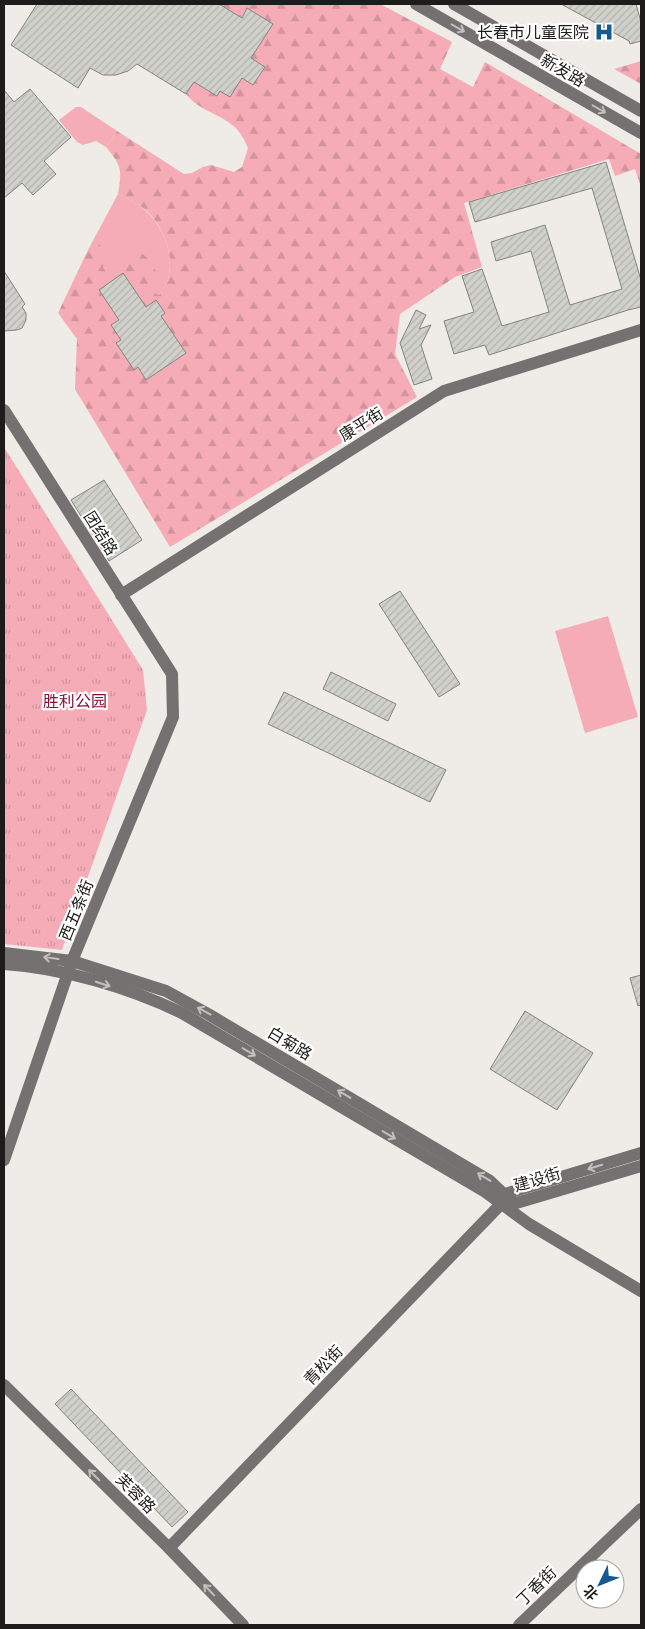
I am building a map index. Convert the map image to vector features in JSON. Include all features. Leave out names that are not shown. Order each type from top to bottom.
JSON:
[{"type":"street","name":"新发路","points":[[416,4],[641,133]]},
{"type":"street","name":"新发路","points":[[454,4],[641,112]]},
{"type":"street","name":"康平街","points":[[121,594],[444,390],[641,330]]},
{"type":"street","name":"团结路","points":[[4,410],[172,674]]},
{"type":"street","name":"西五条街","points":[[4,1160],[70,967],[173,717],[172,674]]},
{"type":"street","name":"白菊路","points":[[4,953],[166,991],[490,1181],[506,1201],[529,1224],[641,1291]]},
{"type":"street","name":"白菊路","points":[[4,964],[70,967]]},
{"type":"street","name":"建设街","points":[[506,1201],[641,1153]]},
{"type":"street","name":"建设街","points":[[506,1201],[641,1166]]},
{"type":"street","name":"青松街","points":[[169,1548],[506,1201]]},
{"type":"street","name":"芙蓉路","points":[[4,1385],[169,1548],[243,1625]]},
{"type":"street","name":"丁香街","points":[[519,1625],[641,1508]]},
{"type":"green space","points":[[219,4],[380,4],[452,42],[440,69],[473,87],[485,62],[641,154],[641,183],[635,169],[615,176],[609,159],[464,203],[482,267],[455,277],[400,314],[395,354],[417,397],[170,547],[75,389],[77,339],[58,313],[89,248],[98,243],[109,255],[103,267],[106,272],[139,251],[151,261],[157,273],[149,290],[159,295],[167,282],[170,265],[168,247],[161,230],[148,212],[136,203],[118,194],[120,174],[118,164],[106,147],[117,131],[184,174],[192,173],[211,165],[234,172],[242,167],[248,148],[240,133],[226,121],[196,104],[186,94],[194,82],[217,96],[220,91],[242,78],[253,85],[265,67],[251,58],[272,24],[247,9],[242,18]]},
{"type":"green space","points":[[641,61],[641,84],[614,69]]},
{"type":"green space","points":[[76,107],[81,107],[117,131],[106,147],[96,141],[83,145],[77,142],[59,120]]},
{"type":"green space","points":[[118,194],[148,212],[165,239],[170,265],[166,284],[159,295],[106,273],[89,248]]},
{"type":"green space","name":"胜利公园","points":[[4,447],[143,670],[147,710],[62,950],[4,944]]},
{"type":"green space","points":[[608,616],[638,717],[585,733],[555,631]]},
{"type":"building","points":[[37,4],[219,4],[242,18],[247,8],[273,24],[251,58],[265,67],[253,85],[242,78],[230,97],[220,91],[217,96],[194,82],[186,94],[137,64],[128,71],[116,75],[103,75],[90,68],[78,88],[11,45]]},
{"type":"building","points":[[561,4],[636,4],[641,22],[641,41],[630,44],[629,41]]},
{"type":"building","points":[[30,89],[71,137],[44,161],[56,174],[33,195],[22,183],[4,198],[4,90],[14,102]]},
{"type":"building","points":[[606,162],[641,280],[641,307],[489,355],[485,345],[454,354],[444,321],[474,312],[462,276],[482,269],[502,326],[549,312],[531,251],[496,261],[491,242],[545,225],[570,305],[622,289],[592,188],[475,222],[469,202]]},
{"type":"building","points":[[4,271],[25,304],[22,307],[26,313],[26,320],[22,328],[17,330],[4,331]]},
{"type":"building","points":[[123,273],[146,307],[156,300],[165,313],[161,316],[186,353],[146,380],[138,367],[134,370],[116,343],[121,340],[111,325],[119,320],[99,290]]},
{"type":"building","points":[[416,310],[426,315],[419,329],[431,325],[421,345],[432,379],[414,385],[400,343]]},
{"type":"building","points":[[104,480],[142,540],[109,561],[71,500]]},
{"type":"building","points":[[400,591],[460,684],[439,697],[379,604]]},
{"type":"building","points":[[331,672],[396,704],[388,721],[323,689]]},
{"type":"building","points":[[284,692],[446,770],[430,802],[268,724]]},
{"type":"building","points":[[641,975],[641,1005],[638,1006],[630,978]]},
{"type":"building","points":[[525,1011],[593,1053],[557,1110],[490,1069]]},
{"type":"building","points":[[71,1389],[188,1512],[172,1527],[55,1404]]},
{"type":"place","name":"长春市儿童医院","points":[[604,32]]}]
